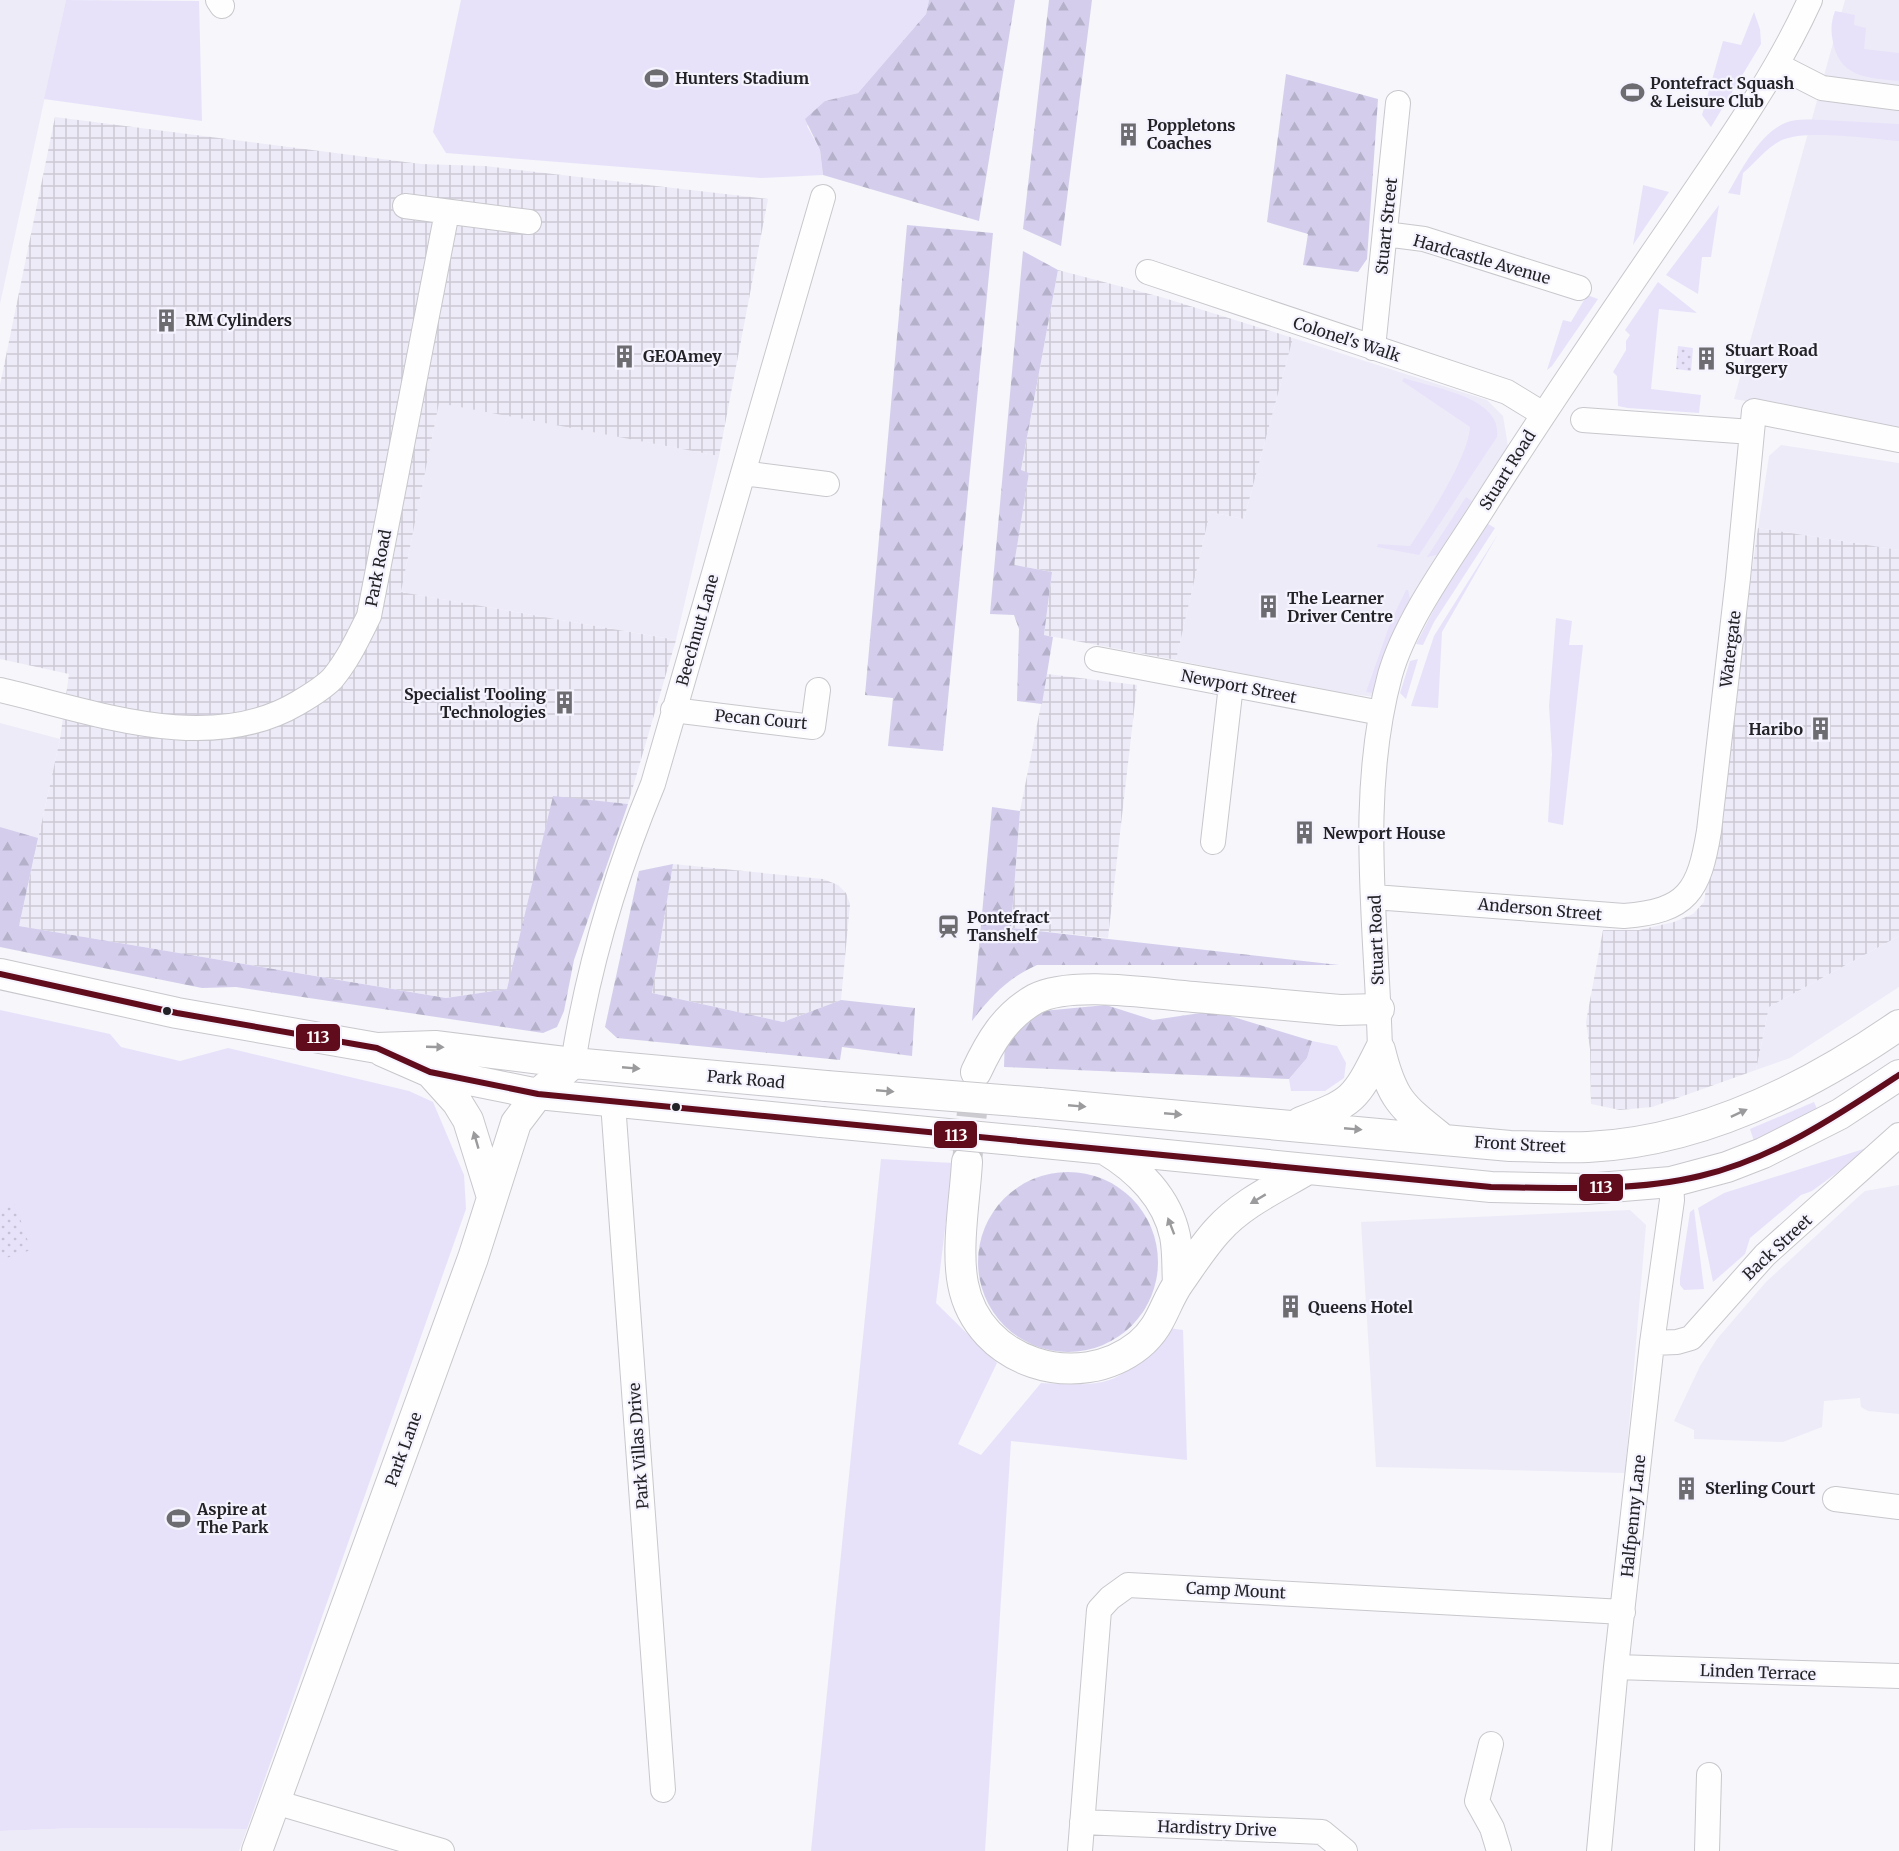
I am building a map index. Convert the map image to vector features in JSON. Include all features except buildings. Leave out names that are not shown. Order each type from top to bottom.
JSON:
[{"type":"main road","name":"Park Road","points":[[0,974],[177,1013],[377,1048],[435,1046],[573,1063],[1115,1109]]},
{"type":"main road","points":[[976,1072],[989,1044],[1010,1017],[1037,998],[1066,991],[1106,990],[1340,1010],[1379,1009]]},
{"type":"main road","name":"Front Street","points":[[1115,1109],[1440,1137],[1510,1146],[1588,1147],[1622,1143],[1730,1117],[1848,1060],[1899,1025]]},
{"type":"main road","name":"Park Road","points":[[377,1048],[430,1072],[538,1094],[1106,1150]]},
{"type":"main road","points":[[1295,1124],[1338,1107],[1354,1096],[1380,1050]]},
{"type":"main road","points":[[1380,1050],[1388,1084],[1398,1101],[1440,1137]]},
{"type":"main road","name":"Park Lane","points":[[257,1851],[469,1269],[516,1123],[538,1094],[573,1063]]},
{"type":"main road","points":[[430,1072],[457,1102],[468,1120],[496,1184]]},
{"type":"main road","points":[[1106,1150],[1491,1186],[1586,1189],[1671,1182],[1727,1167],[1763,1153],[1839,1114],[1899,1075]]},
{"type":"main road","points":[[496,1184],[537,1124],[551,1115],[604,1102]]},
{"type":"main road","points":[[1671,1182],[1683,1149],[1704,1125]]},
{"type":"main road","points":[[1622,1143],[1648,1160],[1671,1182]]},
{"type":"main road","points":[[1106,1150],[1121,1158],[1159,1196],[1175,1236],[1178,1283]]},
{"type":"main road","points":[[967,1162],[961,1268],[963,1284],[976,1318],[1001,1346],[1013,1354],[1035,1365],[1056,1369],[1078,1369],[1107,1363],[1138,1346],[1151,1334],[1167,1309],[1178,1283],[1219,1229],[1250,1203],[1308,1168]]},
{"type":"street","name":"Stuart Road","points":[[1380,1050],[1371,801],[1381,713],[1391,672],[1429,593],[1543,414],[1777,65],[1810,0]]},
{"type":"street","points":[[1777,65],[1822,87],[1899,98]]},
{"type":"street","name":"Stuart Street","points":[[1374,348],[1398,104]]},
{"type":"street","name":"Beechnut Lane","points":[[573,1063],[588,981],[599,938],[635,827],[653,784],[823,197]]},
{"type":"street","points":[[405,206],[529,222]]},
{"type":"street","name":"Park Road","points":[[0,690],[120,718],[193,730],[241,726],[276,717],[330,681],[348,657],[369,616],[447,212]]},
{"type":"street","name":"Hardcastle Avenue","points":[[1385,234],[1424,239],[1579,288]]},
{"type":"street","name":"Colonel's Walk","points":[[1148,272],[1507,392],[1543,414]]},
{"type":"street","points":[[1600,414],[1753,422],[1899,440]]},
{"type":"street","name":"Watergate","points":[[1696,884],[1703,866],[1709,831],[1753,422]]},
{"type":"street","points":[[743,473],[827,484]]},
{"type":"street","name":"Newport Street","points":[[1097,659],[1381,713]]},
{"type":"street","points":[[1213,842],[1231,685]]},
{"type":"street","name":"Pecan Court","points":[[673,710],[813,727],[818,690]]},
{"type":"street","name":"Anderson Street","points":[[1374,897],[1624,916],[1645,914],[1671,906],[1696,884]]},
{"type":"street","name":"Park Villas Drive","points":[[604,1102],[663,1790]]},
{"type":"street","name":"Back Street","points":[[1652,1343],[1677,1342],[1691,1338],[1765,1255],[1899,1136]]},
{"type":"street","name":"Halfpenny Lane","points":[[1599,1851],[1616,1667],[1652,1343],[1672,1200],[1671,1182]]},
{"type":"street","points":[[1835,1499],[1899,1507]]},
{"type":"street","name":"Camp Mount","points":[[1080,1851],[1099,1610],[1128,1585],[1623,1612]]},
{"type":"street","name":"Linden Terrace","points":[[1616,1667],[1899,1676]]},
{"type":"street","points":[[1491,1744],[1477,1801],[1492,1828],[1499,1851]]},
{"type":"street","points":[[1707,1851],[1709,1775]]},
{"type":"street","points":[[274,1802],[442,1851]]},
{"type":"street","name":"Hardistry Drive","points":[[1082,1822],[1322,1833],[1345,1851]]},
{"type":"shaded area","points":[[0,0],[66,0],[0,304]]},
{"type":"shaded area","points":[[66,0],[199,1],[202,121],[44,99]]},
{"type":"shaded area","name":"Hunters Stadium","points":[[461,0],[929,0],[926,14],[858,93],[825,101],[807,126],[820,150],[823,175],[761,178],[446,153],[433,132]]},
{"type":"shaded area","points":[[1845,0],[1899,0],[1899,429],[1734,399]]},
{"type":"shaded area","points":[[1835,11],[1855,15],[1854,25],[1866,28],[1864,49],[1899,53],[1899,81],[1860,75],[1844,65],[1838,58],[1832,37]]},
{"type":"shaded area","points":[[1754,12],[1760,29],[1761,44],[1711,127],[1702,115],[1723,41],[1741,45]]},
{"type":"shaded area","points":[[55,117],[421,164],[485,166],[768,199],[719,456],[439,403],[401,592],[676,640],[628,804],[553,797],[508,989],[446,998],[19,926],[60,739],[69,674],[0,659],[0,385]]},
{"type":"shaded area","points":[[1794,120],[1899,124],[1899,141],[1823,135],[1807,135],[1782,140],[1767,150],[1743,173],[1740,195],[1728,193],[1752,153],[1776,128]]},
{"type":"shaded area","points":[[1643,186],[1669,192],[1633,245]]},
{"type":"shaded area","points":[[1719,205],[1711,257],[1702,257],[1698,294],[1666,275]]},
{"type":"shaded area","points":[[1058,270],[1161,297],[1293,338],[1244,519],[1210,512],[1176,660],[1044,635],[1052,572],[1014,565],[1029,473],[1021,471]]},
{"type":"shaded area","points":[[1658,282],[1697,313],[1659,309],[1651,389],[1701,395],[1699,413],[1618,406],[1617,376],[1613,372],[1626,350],[1626,341],[1630,335],[1625,330]]},
{"type":"shaded area","points":[[1587,295],[1598,299],[1547,370],[1563,320],[1571,322]]},
{"type":"shaded area","points":[[1293,338],[1487,400],[1503,416],[1508,446],[1437,555],[1400,617],[1375,697],[1320,690],[1176,660],[1210,512],[1244,519]]},
{"type":"shaded area","points":[[1678,346],[1693,348],[1691,371],[1676,369]]},
{"type":"shaded area","points":[[1404,378],[1464,396],[1489,412],[1496,423],[1497,437],[1419,555],[1377,547],[1378,544],[1410,546],[1455,471],[1468,440],[1470,427],[1402,381]]},
{"type":"shaded area","points":[[439,402],[719,456],[676,640],[401,592]]},
{"type":"shaded area","points":[[1781,445],[1899,463],[1899,550],[1758,528],[1769,456]]},
{"type":"shaded area","points":[[1466,497],[1472,501],[1437,555],[1427,557]]},
{"type":"shaded area","points":[[1488,524],[1495,528],[1434,622],[1423,645],[1416,644],[1443,592]]},
{"type":"shaded area","name":"Haribo","points":[[1758,528],[1899,550],[1899,936],[1769,1007],[1756,1070],[1652,1107],[1620,1110],[1591,1104],[1590,1049],[1586,1022],[1603,930],[1639,930],[1674,922],[1693,914],[1704,902]]},
{"type":"shaded area","points":[[1498,534],[1442,632],[1438,708],[1411,706],[1434,636]]},
{"type":"shaded area","points":[[1408,590],[1410,599],[1400,617],[1372,693],[1366,692],[1391,621]]},
{"type":"shaded area","points":[[1556,618],[1572,621],[1569,645],[1583,645],[1563,825],[1548,822],[1552,754],[1549,706]]},
{"type":"shaded area","points":[[1418,659],[1406,699],[1400,693],[1410,661]]},
{"type":"shaded area","points":[[1047,674],[1137,685],[1108,938],[1011,928],[1020,811]]},
{"type":"shaded area","points":[[0,723],[60,739],[19,926],[0,947]]},
{"type":"shaded area","points":[[673,864],[823,879],[838,885],[846,893],[850,904],[841,1000],[783,1022],[652,993]]},
{"type":"shaded area","points":[[1899,936],[1899,987],[1790,1058],[1756,1070],[1769,1007]]},
{"type":"shaded area","name":"Aspire at The Park","points":[[0,1010],[110,1034],[121,1047],[180,1061],[228,1048],[409,1091],[433,1102],[464,1175],[466,1209],[247,1829],[78,1828],[0,1831]]},
{"type":"shaded area","points":[[1312,1041],[1337,1046],[1346,1063],[1344,1078],[1325,1091],[1291,1091],[1289,1079],[1307,1058]]},
{"type":"shaded area","points":[[1814,1102],[1817,1109],[1754,1141],[1750,1129]]},
{"type":"shaded area","points":[[1873,1146],[1812,1191],[1801,1195],[1750,1238],[1745,1254],[1713,1282],[1698,1208],[1724,1193]]},
{"type":"shaded area","points":[[881,1159],[953,1163],[936,1303],[997,1363],[958,1444],[981,1455],[1041,1383],[1085,1384],[1114,1378],[1126,1372],[1138,1361],[1168,1328],[1183,1330],[1187,1460],[1011,1441],[985,1851],[811,1851]]},
{"type":"shaded area","points":[[1899,1185],[1899,1414],[1868,1411],[1861,1407],[1860,1398],[1824,1401],[1822,1427],[1783,1442],[1694,1439],[1694,1430],[1674,1421],[1700,1366],[1717,1339],[1766,1282],[1865,1191]]},
{"type":"shaded area","points":[[15,1204],[31,1250],[0,1260],[0,1209]]},
{"type":"shaded area","points":[[1694,1209],[1704,1289],[1684,1290],[1680,1285],[1680,1278],[1690,1212]]},
{"type":"shaded area","points":[[1630,1210],[1646,1225],[1625,1473],[1376,1467],[1361,1222]]},
{"type":"shaded area","points":[[78,1828],[247,1829],[239,1851],[0,1851],[0,1831]]},
{"type":"green space","points":[[929,0],[1015,0],[979,221],[823,175],[820,150],[805,119],[825,101],[858,93],[926,14]]},
{"type":"green space","points":[[1049,0],[1092,0],[1061,246],[1023,229]]},
{"type":"green space","points":[[1286,74],[1378,99],[1367,259],[1358,272],[1303,265],[1308,234],[1267,222]]},
{"type":"green space","points":[[907,225],[993,233],[943,751],[888,746],[893,698],[865,695]]},
{"type":"green space","points":[[1023,251],[1058,270],[1021,470],[1029,473],[1014,565],[1052,572],[1044,635],[1053,637],[1042,704],[1017,701],[1019,629],[1014,615],[990,614]]},
{"type":"green space","points":[[553,796],[628,804],[574,960],[564,1011],[557,1027],[543,1033],[236,987],[202,988],[0,947],[0,827],[38,838],[19,926],[446,998],[507,989]]},
{"type":"green space","points":[[992,807],[1020,811],[1011,928],[1339,965],[1037,965],[1017,976],[1001,989],[972,1021]]},
{"type":"green space","points":[[673,864],[652,993],[783,1022],[841,1000],[915,1008],[912,1056],[842,1047],[840,1060],[617,1038],[605,1027],[639,871]]},
{"type":"green space","points":[[1106,1005],[1153,1020],[1214,1011],[1312,1041],[1307,1058],[1289,1079],[1004,1067],[1005,1036],[1032,1012]]},
{"type":"green space","points":[[1068,1172],[1102,1179],[1118,1187],[1131,1199],[1143,1212],[1151,1228],[1158,1262],[1151,1296],[1143,1312],[1131,1325],[1118,1337],[1102,1345],[1068,1352],[1034,1345],[1018,1337],[1005,1325],[993,1312],[985,1296],[978,1262],[985,1228],[993,1212],[1005,1199],[1018,1187],[1034,1179]]},
{"type":"tunnel","points":[[967,1162],[976,1072]]},
{"type":"transit line","name":"113","points":[[0,974],[177,1013],[377,1048],[430,1072],[538,1094],[1491,1187],[1623,1187],[1700,1176],[1753,1159],[1779,1147],[1852,1106],[1899,1075]]},
{"type":"place","name":"Hunters Stadium","points":[[657,78]]},
{"type":"place","name":"Pontefract Squash & Leisure Club","points":[[1632,92]]},
{"type":"place","name":"Poppletons Coaches","points":[[1129,134]]},
{"type":"place","name":"RM Cylinders","points":[[167,320]]},
{"type":"place","name":"GEOAmey","points":[[625,356]]},
{"type":"place","name":"Stuart Road Surgery","points":[[1707,359]]},
{"type":"place","name":"The Learner Driver Centre","points":[[1269,607]]},
{"type":"place","name":"Specialist Tooling Technologies","points":[[564,703]]},
{"type":"place","name":"Haribo","points":[[1821,729]]},
{"type":"place","name":"Newport House","points":[[1305,833]]},
{"type":"place","name":"Pontefract Tanshelf","points":[[949,926]]},
{"type":"place","name":"Queens Hotel","points":[[1290,1307]]},
{"type":"place","name":"Sterling Court","points":[[1687,1488]]},
{"type":"place","name":"Aspire at The Park","points":[[179,1518]]}]
